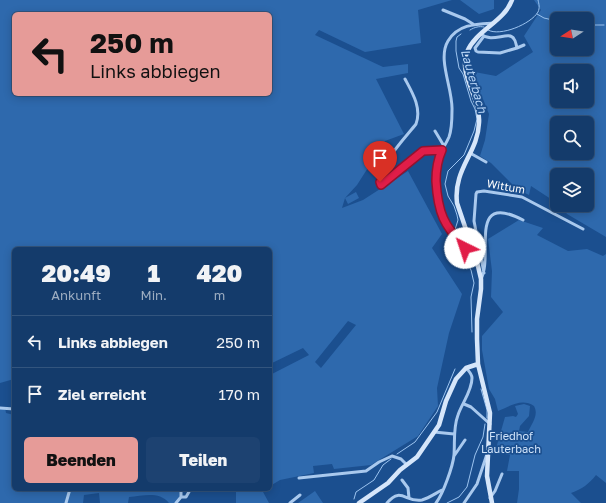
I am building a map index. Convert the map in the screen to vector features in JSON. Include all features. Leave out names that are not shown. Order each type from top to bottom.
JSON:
[{"type":"main road","points":[[491,500],[487,476],[490,424],[488,405],[478,364],[476,326],[481,279],[473,250],[460,214],[456,194],[460,174],[479,129],[479,113],[465,64],[466,54],[470,46],[509,8],[512,0]]},
{"type":"main road","points":[[358,503],[388,483],[419,455],[442,419],[453,384],[459,374],[466,368],[478,364]]},
{"type":"street","points":[[443,10],[473,24]]},
{"type":"street","points":[[473,250],[465,248],[452,234],[438,205],[436,172],[438,160],[450,133],[452,107],[444,52],[453,33],[463,27],[473,24],[494,22]]},
{"type":"street","points":[[517,48],[515,39],[512,36],[490,38],[483,34],[475,48],[478,52],[500,53],[517,48],[524,45]]},
{"type":"street","points":[[405,79],[416,103],[418,120],[388,160],[380,180],[381,185],[423,151],[442,150]]},
{"type":"street","points":[[436,131],[444,146]]},
{"type":"street","points":[[470,153],[486,162]]},
{"type":"street","name":"Wittum","points":[[484,273],[474,220],[477,192],[484,191],[528,199],[583,229]]},
{"type":"street","points":[[481,279],[485,268],[485,231],[489,218],[495,214],[503,213],[523,220]]},
{"type":"street","points":[[454,456],[454,434],[458,415],[464,404],[472,378],[470,372],[466,368]]},
{"type":"street","points":[[464,404],[471,406],[490,424]]},
{"type":"street","points":[[0,408],[12,409]]},
{"type":"street","points":[[434,432],[454,434]]},
{"type":"street","points":[[436,503],[441,496],[454,456],[465,440]]},
{"type":"street","points":[[464,503],[477,484],[488,450]]},
{"type":"street","points":[[299,478],[366,471],[379,462],[392,456],[401,459],[407,465]]},
{"type":"street","points":[[491,500],[502,474]]},
{"type":"street","points":[[402,480],[408,488],[409,498]]},
{"type":"street","points":[[387,503],[395,495],[418,500],[426,498],[442,490]]},
{"type":"street","points":[[66,503],[69,491]]},
{"type":"street","points":[[176,503],[181,497],[181,491]]},
{"type":"street","points":[[181,497],[186,497],[189,491]]},
{"type":"street","points":[[290,503],[300,495]]},
{"type":"street","points":[[425,503],[426,498]]},
{"type":"green space","points":[[0,0],[452,0],[418,10],[421,43],[365,52],[319,30],[315,35],[383,67],[408,64],[408,73],[376,79],[404,134],[385,141],[357,185],[345,198],[342,208],[363,200],[408,171],[442,234],[432,248],[462,294],[449,333],[437,388],[438,406],[418,436],[371,465],[334,469],[332,464],[313,466],[314,473],[280,480],[272,485],[272,374],[309,355],[303,348],[272,363],[272,247],[12,247],[12,380],[0,383]],"holes":[[[348,321],[356,325],[321,368],[315,362]]]},
{"type":"green space","points":[[460,0],[494,0],[494,9],[479,14]]},
{"type":"green space","points":[[534,0],[606,0],[606,237],[566,212],[594,212],[594,168],[550,168],[550,198],[531,186],[529,195],[521,191],[522,188],[518,190],[491,163],[480,156],[485,140],[489,114],[469,71],[496,76],[533,52],[524,36],[541,10]]},
{"type":"green space","points":[[356,192],[359,198],[348,204],[345,198]]},
{"type":"green space","name":"Friedhof Lauterbach","points":[[519,220],[543,228],[537,235],[568,251],[587,249],[603,256],[606,254],[606,483],[596,475],[585,486],[571,493],[581,503],[517,503],[519,471],[507,471],[510,455],[495,452],[505,417],[516,417],[518,414],[515,406],[524,404],[530,406],[529,416],[520,426],[519,431],[528,432],[536,413],[534,406],[525,403],[512,405],[498,411],[495,399],[489,389],[482,350],[482,336],[503,312],[491,297],[492,271],[488,239]]},
{"type":"green space","points":[[5,407],[6,413],[12,414],[12,491],[182,491],[182,493],[176,503],[169,503],[165,499],[150,495],[129,497],[128,503],[100,503],[99,493],[84,495],[83,503],[0,503],[0,408]]},
{"type":"green space","points":[[236,491],[263,491],[269,503],[236,503]]},
{"type":"green space","points":[[315,491],[323,503],[298,503]]},
{"type":"waterway","name":"Lauterbach","points":[[488,30],[493,32],[507,31],[529,21],[538,12],[538,0]]},
{"type":"waterway","points":[[537,14],[550,19]]},
{"type":"waterway","points":[[594,25],[604,25]]},
{"type":"waterway","name":"Lauterbach","points":[[470,30],[477,27],[484,27]]},
{"type":"waterway","name":"Lauterbach","points":[[454,233],[458,220],[454,206],[448,196],[445,184],[448,171],[464,155],[474,131],[477,119],[463,74],[459,68],[456,41],[457,37],[461,34]]},
{"type":"waterway","name":"Lauterbach","points":[[454,238],[456,247],[471,270],[474,283],[471,297],[472,332]]},
{"type":"waterway","points":[[397,454],[415,442],[437,412],[455,369]]},
{"type":"waterway","name":"Lauterbach","points":[[481,389],[487,410],[487,418]]},
{"type":"waterway","name":"Lauterbach","points":[[447,503],[459,497],[467,487],[475,455],[483,437],[485,424]]},
{"type":"waterway","points":[[354,499],[356,492],[374,480],[383,465],[391,459]]},
{"type":"route","points":[[380,182],[381,185],[423,151],[442,150],[439,156],[436,172],[438,205],[448,228],[465,248]]}]
